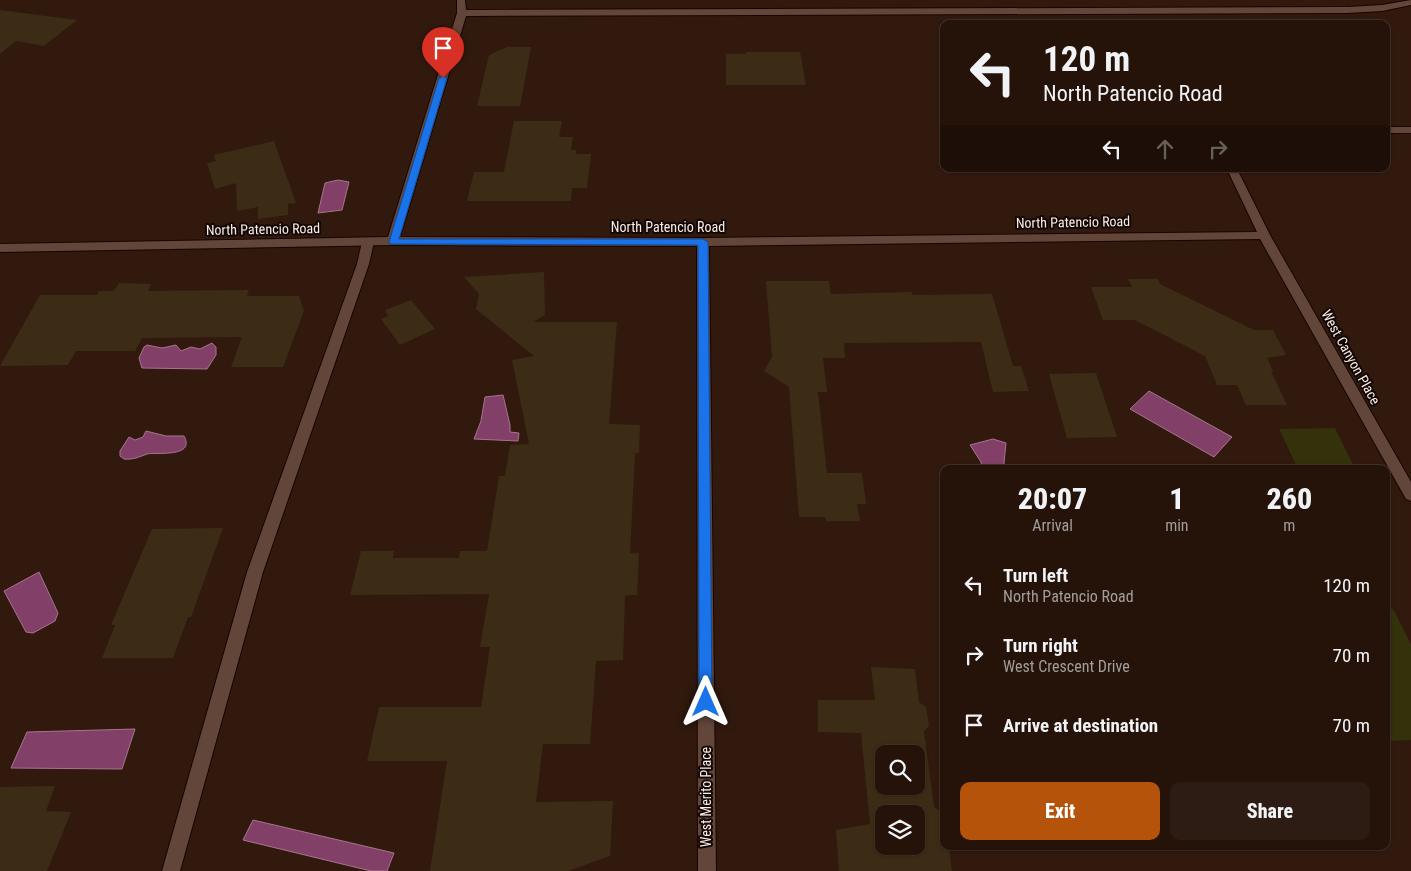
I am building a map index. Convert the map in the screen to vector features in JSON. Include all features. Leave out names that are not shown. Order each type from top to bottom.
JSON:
[{"type":"street","points":[[394,242],[462,13],[461,0]]},
{"type":"street","points":[[703,0],[703,11]]},
{"type":"street","points":[[1339,0],[1347,10]]},
{"type":"street","points":[[462,13],[1347,10],[1382,8],[1411,2]]},
{"type":"street","points":[[1390,130],[1411,130]]},
{"type":"street","points":[[1233,172],[1264,234]]},
{"type":"street","name":"North Patencio Road","points":[[0,248],[368,242],[703,242],[1264,234]]},
{"type":"street","name":"West Canyon Place","points":[[1264,234],[1411,495]]},
{"type":"street","points":[[171,871],[255,572],[363,264],[368,242]]},
{"type":"street","name":"West Merito Place","points":[[703,242],[707,871]]},
{"type":"shaded area","points":[[338,180],[349,182],[342,210],[318,213],[325,183]]},
{"type":"shaded area","points":[[212,343],[216,347],[216,355],[207,369],[142,368],[139,358],[144,347],[147,345],[162,348],[176,345],[181,351],[191,347],[200,349]]},
{"type":"shaded area","points":[[1149,391],[1232,437],[1214,457],[1130,409]]},
{"type":"shaded area","points":[[503,395],[510,432],[519,433],[518,441],[474,439],[481,421],[485,397]]},
{"type":"shaded area","points":[[1335,428],[1353,465],[1296,465],[1279,429]]},
{"type":"shaded area","points":[[146,431],[166,436],[184,436],[185,448],[180,451],[147,454],[130,459],[124,459],[120,456],[120,451],[129,437],[135,440],[143,437]]},
{"type":"shaded area","points":[[993,439],[1006,443],[1004,465],[981,465],[970,445]]},
{"type":"shaded area","points":[[39,572],[58,613],[55,621],[33,633],[26,632],[4,591]]},
{"type":"shaded area","points":[[1390,609],[1393,609],[1411,644],[1411,740],[1390,741]]},
{"type":"shaded area","points":[[135,729],[122,769],[11,768],[27,732]]},
{"type":"shaded area","points":[[253,820],[394,853],[387,871],[371,871],[243,840]]},
{"type":"building","points":[[0,10],[77,20],[44,46],[16,41],[0,54]]},
{"type":"building","points":[[507,47],[531,47],[520,106],[477,106],[489,55]]},
{"type":"building","points":[[746,52],[800,52],[806,85],[726,85],[726,54],[746,54]]},
{"type":"building","points":[[514,121],[562,121],[559,137],[573,137],[571,150],[576,150],[576,154],[591,154],[587,188],[572,188],[571,201],[467,201],[474,172],[504,172]]},
{"type":"building","points":[[274,141],[296,203],[288,204],[288,215],[258,219],[258,207],[237,211],[236,183],[215,189],[207,163],[216,161],[214,155]]},
{"type":"building","points":[[544,272],[545,315],[533,322],[617,322],[609,424],[640,425],[639,453],[635,453],[630,553],[639,553],[637,595],[625,595],[623,660],[596,661],[590,744],[543,744],[536,802],[613,801],[610,856],[568,871],[430,871],[447,761],[367,761],[379,707],[481,707],[490,647],[480,647],[489,594],[350,595],[361,551],[394,551],[393,558],[459,558],[460,551],[487,551],[499,476],[505,476],[510,445],[529,444],[512,360],[534,356],[476,309],[479,294],[464,277]]},
{"type":"building","points":[[1128,279],[1158,279],[1160,284],[1254,330],[1273,330],[1286,355],[1267,358],[1287,405],[1246,405],[1237,385],[1217,385],[1205,356],[1135,320],[1103,320],[1091,287],[1132,287]]},
{"type":"building","points":[[766,281],[829,281],[831,294],[912,292],[912,295],[992,294],[1013,366],[1021,366],[1029,391],[993,392],[981,342],[844,343],[845,358],[823,358],[827,392],[818,392],[827,473],[862,473],[866,504],[857,504],[860,521],[826,521],[825,517],[799,517],[789,387],[764,371],[772,357]]},
{"type":"building","points":[[119,283],[151,284],[148,291],[249,290],[247,296],[299,296],[304,311],[283,367],[231,367],[242,337],[142,338],[135,351],[76,351],[68,365],[0,366],[40,295],[97,295],[99,291],[114,291]]},
{"type":"building","points":[[411,300],[435,329],[400,345],[381,319],[388,316],[385,310]]},
{"type":"building","points":[[1096,373],[1117,437],[1067,438],[1049,374]]},
{"type":"building","points":[[223,528],[191,617],[188,617],[173,658],[102,658],[115,625],[111,625],[152,529]]},
{"type":"building","points":[[871,667],[915,669],[919,702],[926,707],[929,726],[924,731],[934,807],[940,811],[940,850],[949,850],[952,871],[839,871],[836,830],[870,824],[861,733],[818,732],[818,700],[875,700]]},
{"type":"building","points":[[55,786],[46,811],[71,812],[47,871],[0,871],[0,787]]},
{"type":"route","points":[[443,78],[394,242],[703,242],[706,702]]}]
